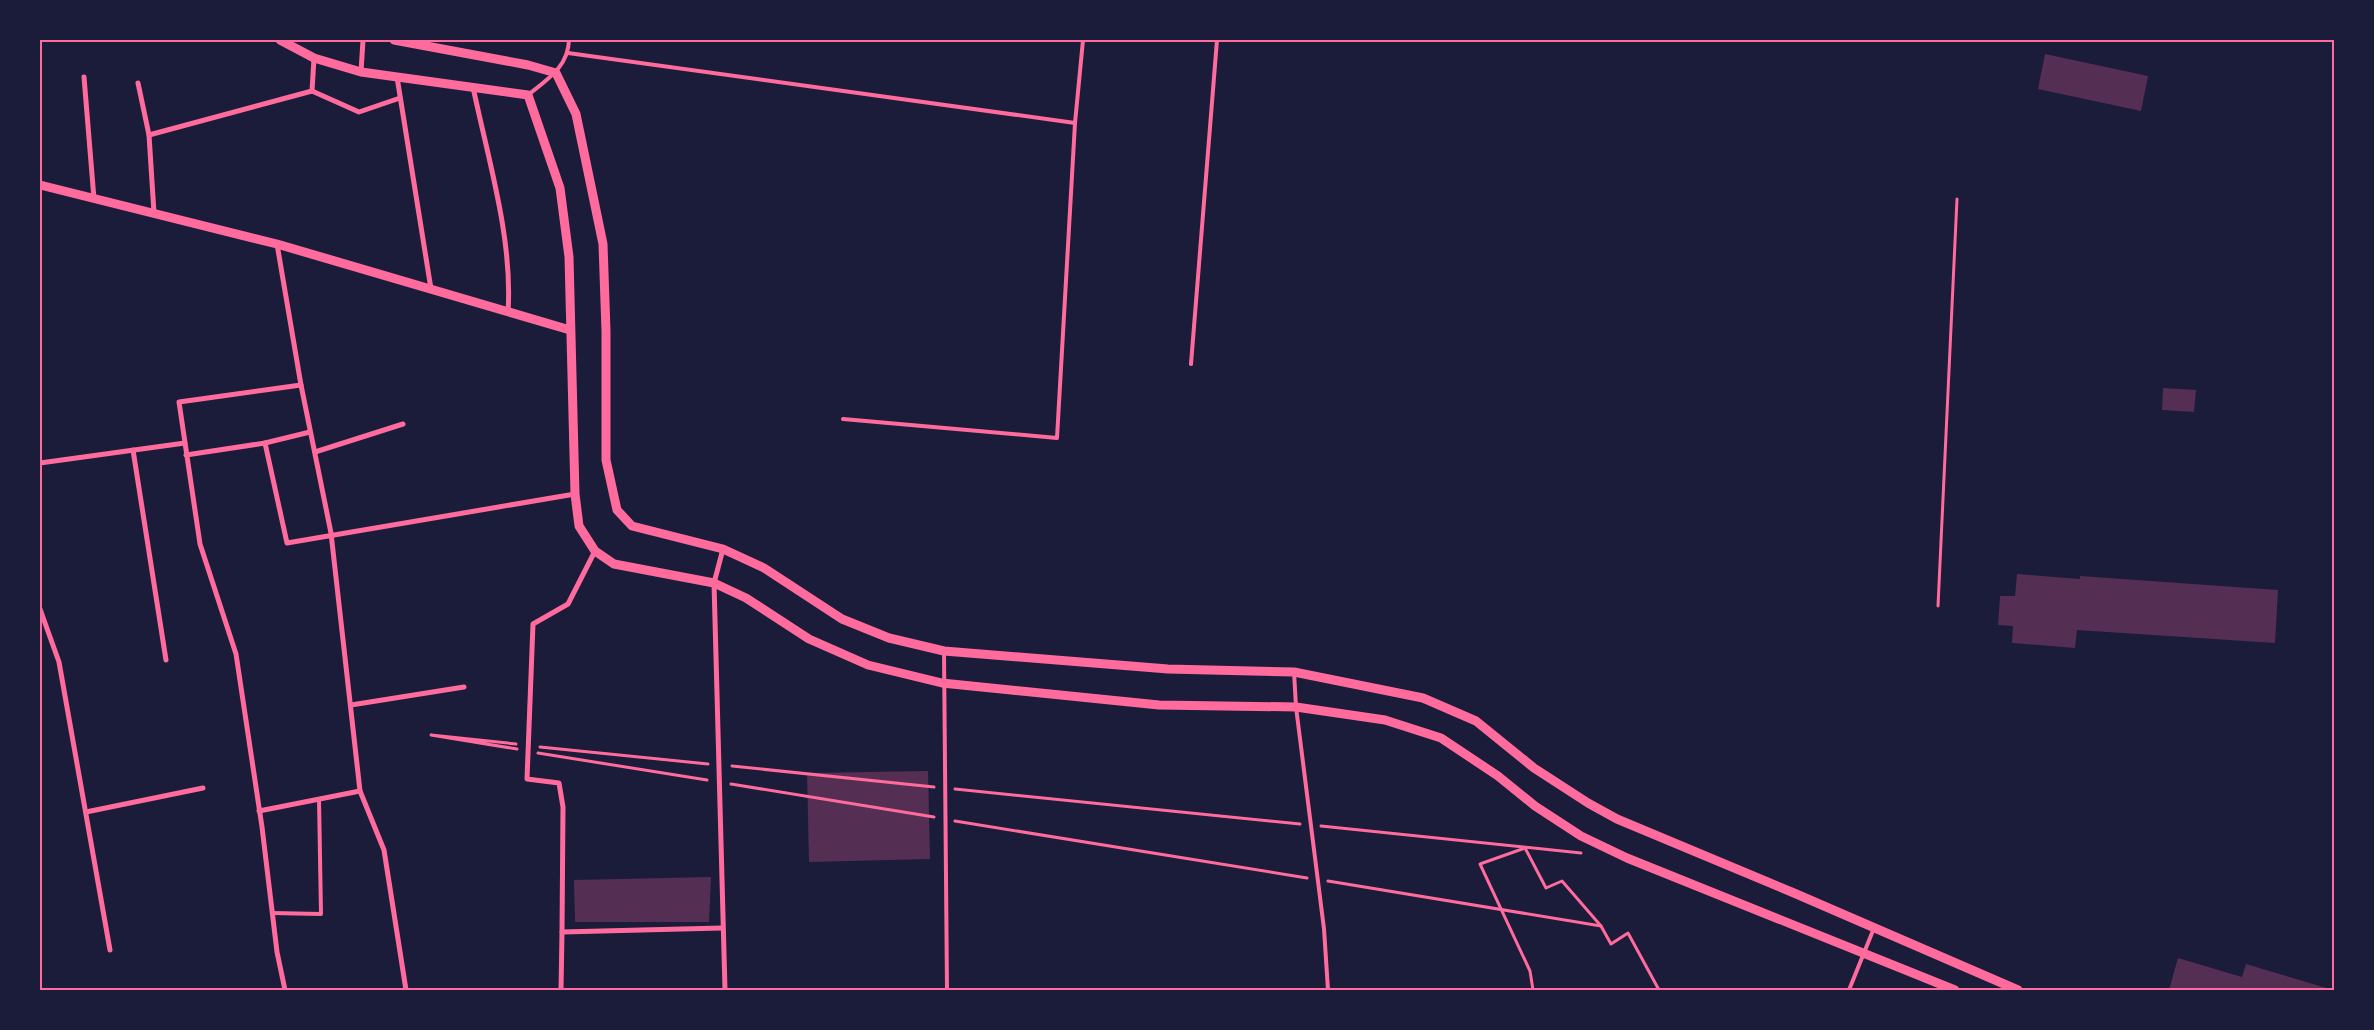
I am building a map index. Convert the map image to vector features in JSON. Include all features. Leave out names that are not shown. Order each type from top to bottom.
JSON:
[{"type":"street","points":[[280,40],[314,58],[361,72],[528,95],[560,188],[569,257],[575,494],[579,526],[595,551],[614,564],[714,583],[746,598],[809,639],[868,665],[942,683],[1159,705],[1296,706],[1385,720],[1441,738],[1498,776],[1535,806],[1581,836],[1627,858],[1955,990]]},
{"type":"street","points":[[361,72],[363,40]]},
{"type":"street","points":[[394,40],[528,65],[556,73],[576,114],[602,244],[606,331],[606,460],[617,510],[632,526],[723,549],[764,568],[842,619],[889,638],[944,651],[1168,669],[1294,672],[1423,698],[1476,721],[1534,768],[1617,820],[2018,990]]},
{"type":"street","points":[[312,91],[314,58]]},
{"type":"street","points":[[397,77],[431,289]]},
{"type":"street","points":[[84,78],[94,198]]},
{"type":"street","points":[[138,82],[149,135],[154,214]]},
{"type":"street","points":[[473,87],[498,206],[510,279],[508,312]]},
{"type":"street","points":[[149,135],[312,91],[359,112],[400,98]]},
{"type":"street","points":[[40,185],[277,244],[570,330]]},
{"type":"street","points":[[277,244],[301,385],[331,533],[360,791],[384,850],[406,990]]},
{"type":"street","points":[[285,990],[272,913],[236,654],[200,544],[179,402],[301,385]]},
{"type":"street","points":[[315,452],[403,424]]},
{"type":"street","points":[[186,455],[264,443],[310,432]]},
{"type":"street","points":[[40,463],[185,443]]},
{"type":"street","points":[[264,443],[287,542],[331,533],[575,494]]},
{"type":"street","points":[[133,450],[166,660]]},
{"type":"street","points":[[723,549],[714,583],[725,990]]},
{"type":"street","points":[[561,990],[563,807],[559,783],[527,779],[533,624],[568,604],[595,551]]},
{"type":"street","points":[[40,609],[59,662],[110,950]]},
{"type":"street","points":[[351,705],[464,687]]},
{"type":"street","points":[[86,812],[203,788]]},
{"type":"street","points":[[259,810],[360,791]]},
{"type":"street","points":[[562,932],[722,928]]},
{"type":"lane","points":[[528,95],[556,73],[568,53],[569,40]]},
{"type":"lane","points":[[843,419],[1057,438],[1075,123],[1083,40]]},
{"type":"lane","points":[[1191,364],[1216,40]]},
{"type":"lane","points":[[568,53],[1075,123]]},
{"type":"lane","points":[[944,651],[942,683],[947,990]]},
{"type":"lane","points":[[1294,672],[1296,706],[1324,929],[1328,990]]},
{"type":"lane","points":[[272,913],[321,914],[319,799]]},
{"type":"lane","points":[[1849,990],[1874,928]]},
{"type":"path","points":[[1938,606],[1957,199]]},
{"type":"path","points":[[519,750],[431,735],[520,744]]},
{"type":"path","points":[[530,746],[718,765]]},
{"type":"path","points":[[529,751],[716,782]]},
{"type":"path","points":[[727,766],[935,787]]},
{"type":"path","points":[[726,783],[942,819]]},
{"type":"path","points":[[945,788],[1301,824]]},
{"type":"path","points":[[952,820],[1316,879]]},
{"type":"path","points":[[1320,826],[1587,854]]},
{"type":"path","points":[[1533,990],[1530,971],[1480,864],[1525,848],[1546,888],[1562,881],[1601,926],[1611,944],[1628,933],[1659,990]]},
{"type":"path","points":[[1326,881],[1601,926]]},
{"type":"building","points":[[2045,54],[2148,76],[2141,111],[2038,89]]},
{"type":"building","points":[[2163,388],[2196,390],[2194,412],[2162,410]]},
{"type":"building","points":[[2017,574],[2080,579],[2080,576],[2278,590],[2275,643],[2077,630],[2075,648],[2012,643],[2013,626],[1998,625],[2000,596],[2015,596]]},
{"type":"building","points":[[928,771],[930,859],[809,862],[807,773]]},
{"type":"building","points":[[711,877],[709,922],[575,922],[574,880]]},
{"type":"building","points":[[2178,958],[2242,977],[2246,964],[2333,990],[2169,990]]}]
